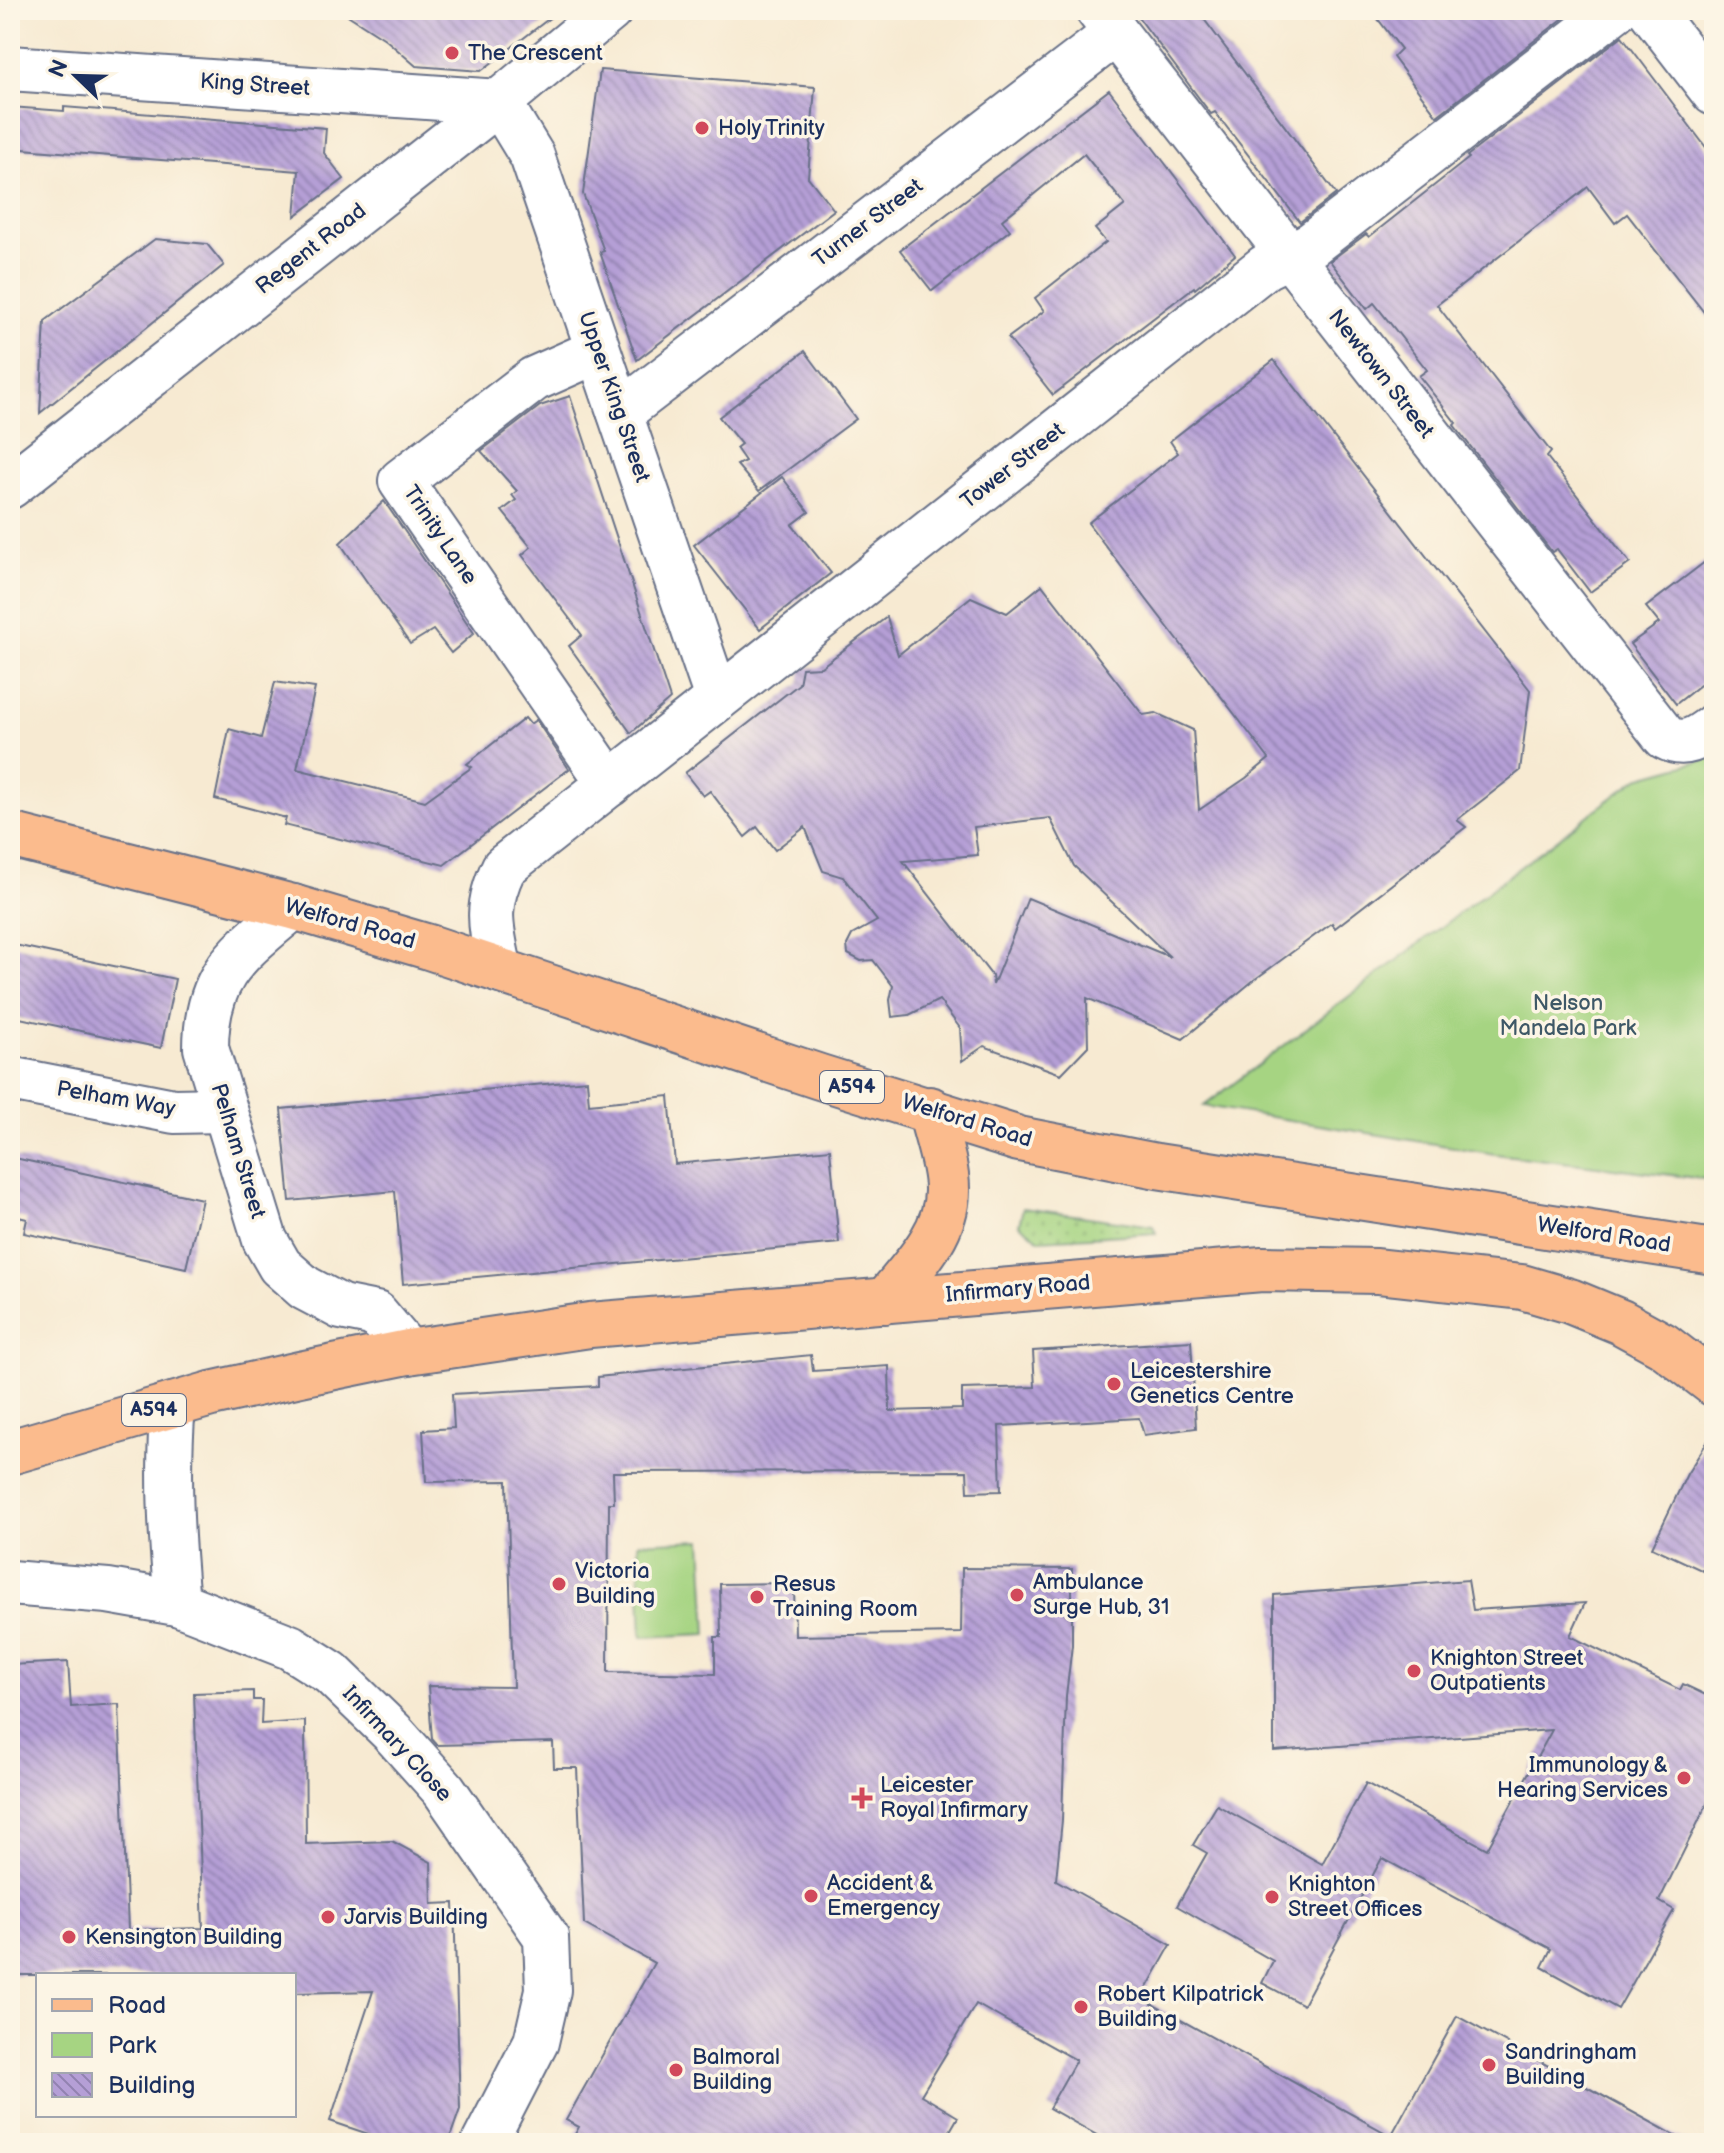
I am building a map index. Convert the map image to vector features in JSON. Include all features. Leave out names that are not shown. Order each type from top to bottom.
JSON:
[{"type":"main road","name":"Welford Road","points":[[10,835],[293,907],[429,947],[820,1077],[1019,1139],[1060,1149],[1714,1252]]},
{"type":"main road","points":[[885,1301],[933,1239],[943,1214],[947,1189],[930,1109]]},
{"type":"main road","name":"Infirmary Road","points":[[173,1405],[408,1352],[590,1325],[1262,1269],[1377,1271],[1522,1287],[1570,1301],[1621,1322],[1663,1345],[1714,1384]]},
{"type":"main road","name":"A594","points":[[10,1452],[173,1405]]},
{"type":"street","name":"Regent Road","points":[[10,486],[499,102],[610,10]]},
{"type":"street","name":"Tower Street","points":[[500,971],[489,912],[494,889],[504,867],[1265,267],[1312,244],[1615,10]]},
{"type":"street","points":[[1650,10],[1714,93]]},
{"type":"street","name":"Newtown Street","points":[[1107,22],[1665,737],[1675,742],[1688,742],[1714,726]]},
{"type":"street","name":"Turner Street","points":[[620,413],[1107,22]]},
{"type":"street","name":"King Street","points":[[10,68],[499,102]]},
{"type":"street","name":"Upper King Street","points":[[499,102],[532,156],[717,698]]},
{"type":"street","name":"Trinity Lane","points":[[597,351],[534,379],[401,481],[610,784]]},
{"type":"street","points":[[10,444],[25,447],[68,441]]},
{"type":"street","name":"Pelham Street","points":[[293,907],[247,944],[232,961],[212,1000],[206,1023],[206,1048],[265,1240],[280,1266],[305,1288],[341,1307],[376,1314],[408,1352]]},
{"type":"street","name":"Pelham Way","points":[[10,1079],[174,1111],[224,1110]]},
{"type":"street","points":[[173,1405],[168,1458],[170,1530],[177,1603]]},
{"type":"street","name":"Infirmary Close","points":[[10,1583],[108,1591],[177,1603],[290,1647],[331,1673],[392,1732],[444,1790],[546,1937],[548,1990],[536,2042],[484,2143]]},
{"type":"green space","name":"Nelson Mandela Park","points":[[1714,757],[1714,1180],[1495,1154],[1204,1106],[1638,778]]},
{"type":"green space","points":[[1023,1208],[1153,1226],[1156,1233],[1040,1240],[1019,1224]]},
{"type":"green space","points":[[702,1540],[707,1634],[642,1637],[638,1543]]},
{"type":"building","name":"The Crescent","points":[[340,10],[452,10],[481,14],[489,10],[560,10],[481,71],[416,66],[385,39]]},
{"type":"building","points":[[1133,10],[1197,10],[1336,194],[1300,222],[1215,112],[1211,114]]},
{"type":"building","points":[[1371,10],[1574,10],[1437,116],[1393,57],[1401,49]]},
{"type":"building","points":[[1622,36],[1714,158],[1714,325],[1627,214],[1615,223],[1588,187],[1437,305],[1551,452],[1547,457],[1630,563],[1590,592],[1557,549],[1552,552],[1454,425],[1456,423],[1419,376],[1427,370],[1374,303],[1367,309],[1330,261],[1366,234],[1369,237],[1469,158],[1467,156]]},
{"type":"building","points":[[600,70],[815,87],[808,177],[834,210],[637,360],[583,194]]},
{"type":"building","points":[[1109,90],[1235,255],[1195,289],[1053,395],[1008,338],[1044,311],[1035,298],[1106,242],[1095,229],[1125,205],[1084,154],[1002,220],[1010,230],[932,291],[900,250]]},
{"type":"building","points":[[10,107],[64,111],[64,107],[326,128],[324,153],[344,179],[295,216],[299,171],[10,148]]},
{"type":"building","points":[[155,239],[207,244],[224,265],[40,413],[45,321]]},
{"type":"building","points":[[805,351],[856,419],[759,491],[737,465],[745,461],[736,448],[741,444],[719,417]]},
{"type":"building","points":[[1274,360],[1530,690],[1520,771],[1457,820],[1466,827],[1335,928],[1332,923],[1254,980],[1183,1039],[1087,998],[1088,1046],[1061,1074],[984,1046],[962,1061],[960,1028],[939,1000],[909,1015],[892,1017],[890,1000],[893,986],[873,960],[861,961],[848,954],[847,945],[852,935],[877,921],[843,877],[823,871],[805,827],[775,850],[757,827],[745,837],[710,791],[703,796],[685,773],[799,684],[802,668],[821,667],[887,617],[898,655],[971,597],[1007,613],[1042,585],[1143,715],[1156,713],[1193,730],[1199,810],[1246,778],[1269,759],[1088,523],[1178,453],[1170,441]],"holes":[[[1050,818],[1074,866],[1170,957],[1028,898],[993,985],[992,976],[903,861],[978,855],[974,827]]]},
{"type":"building","points":[[570,396],[670,699],[631,733],[569,646],[582,635],[522,555],[531,547],[502,511],[516,500],[512,495],[517,491],[481,451],[540,406]]},
{"type":"building","points":[[782,477],[809,512],[792,525],[831,573],[760,629],[694,545]]},
{"type":"building","points":[[384,501],[474,633],[451,653],[433,630],[410,644],[340,543]]},
{"type":"building","points":[[1714,555],[1714,674],[1676,704],[1630,644],[1659,623],[1646,607]]},
{"type":"building","points":[[275,682],[315,688],[297,769],[425,801],[472,767],[467,764],[525,718],[530,724],[536,720],[569,769],[444,865],[284,825],[286,818],[215,799],[229,729],[261,738]]},
{"type":"building","points":[[10,944],[175,979],[161,1048],[10,1016]]},
{"type":"building","points":[[587,1080],[589,1104],[669,1096],[675,1164],[830,1149],[839,1243],[403,1284],[395,1191],[290,1201],[281,1109]]},
{"type":"building","points":[[10,1157],[202,1199],[186,1268],[24,1233],[27,1219],[10,1215]]},
{"type":"building","points":[[1191,1341],[1196,1428],[1144,1435],[1139,1418],[999,1426],[1001,1491],[968,1492],[967,1471],[613,1472],[614,1503],[609,1503],[608,1672],[715,1674],[715,1637],[721,1637],[720,1584],[794,1583],[795,1636],[961,1633],[962,1568],[1072,1569],[1072,1645],[1066,1696],[1062,1820],[1056,1880],[1171,1945],[1141,1998],[1391,2136],[1457,2016],[1689,2143],[1111,2143],[1049,2108],[1076,2060],[976,2004],[921,2095],[958,2117],[943,2143],[570,2143],[579,2127],[566,2120],[654,1963],[584,1924],[577,1768],[554,1768],[553,1742],[437,1745],[432,1739],[428,1686],[513,1687],[507,1481],[426,1482],[423,1430],[454,1428],[452,1394],[598,1386],[598,1377],[811,1355],[813,1371],[889,1366],[890,1411],[962,1409],[962,1389],[1035,1387],[1033,1351]]},
{"type":"building","points":[[1714,1431],[1714,1576],[1652,1547],[1687,1474]]},
{"type":"building","points":[[1468,1580],[1473,1610],[1585,1603],[1570,1636],[1680,1690],[1683,1684],[1714,1699],[1714,1790],[1659,1901],[1674,1910],[1618,2009],[1542,1967],[1551,1949],[1382,1858],[1303,2005],[1262,1983],[1273,1961],[1177,1906],[1207,1853],[1193,1845],[1217,1805],[1322,1864],[1366,1783],[1487,1849],[1552,1730],[1274,1751],[1274,1595]]},
{"type":"building","points":[[68,1662],[71,1707],[119,1704],[128,1930],[203,1928],[194,1693],[253,1691],[253,1700],[262,1700],[261,1724],[305,1721],[306,1844],[392,1841],[431,1862],[432,1904],[454,1903],[460,2109],[448,2143],[395,2143],[330,2121],[373,1991],[296,1993],[296,1973],[10,1975],[10,1665]]},
{"type":"place","name":"The Crescent","points":[[452,53]]},
{"type":"place","name":"Holy Trinity","points":[[702,128]]},
{"type":"place","name":"Leicestershire Genetics Centre","points":[[1114,1384]]},
{"type":"place","name":"Victoria Building","points":[[559,1584]]},
{"type":"place","name":"Ambulance Surge Hub, 31","points":[[1017,1595]]},
{"type":"place","name":"Resus Training Room","points":[[757,1597]]},
{"type":"place","name":"Knighton Street Outpatients","points":[[1414,1671]]},
{"type":"place","name":"Immunology & Hearing Services","points":[[1684,1778]]},
{"type":"place","name":"Leicester Royal Infirmary","points":[[862,1798]]},
{"type":"place","name":"Accident & Emergency","points":[[811,1896]]},
{"type":"place","name":"Knighton Street Offices","points":[[1272,1897]]},
{"type":"place","name":"Jarvis Building","points":[[328,1917]]},
{"type":"place","name":"Kensington Building","points":[[69,1937]]},
{"type":"place","name":"Robert Kilpatrick Building","points":[[1081,2007]]},
{"type":"place","name":"Sandringham Building","points":[[1489,2065]]},
{"type":"place","name":"Balmoral Building","points":[[676,2070]]}]
